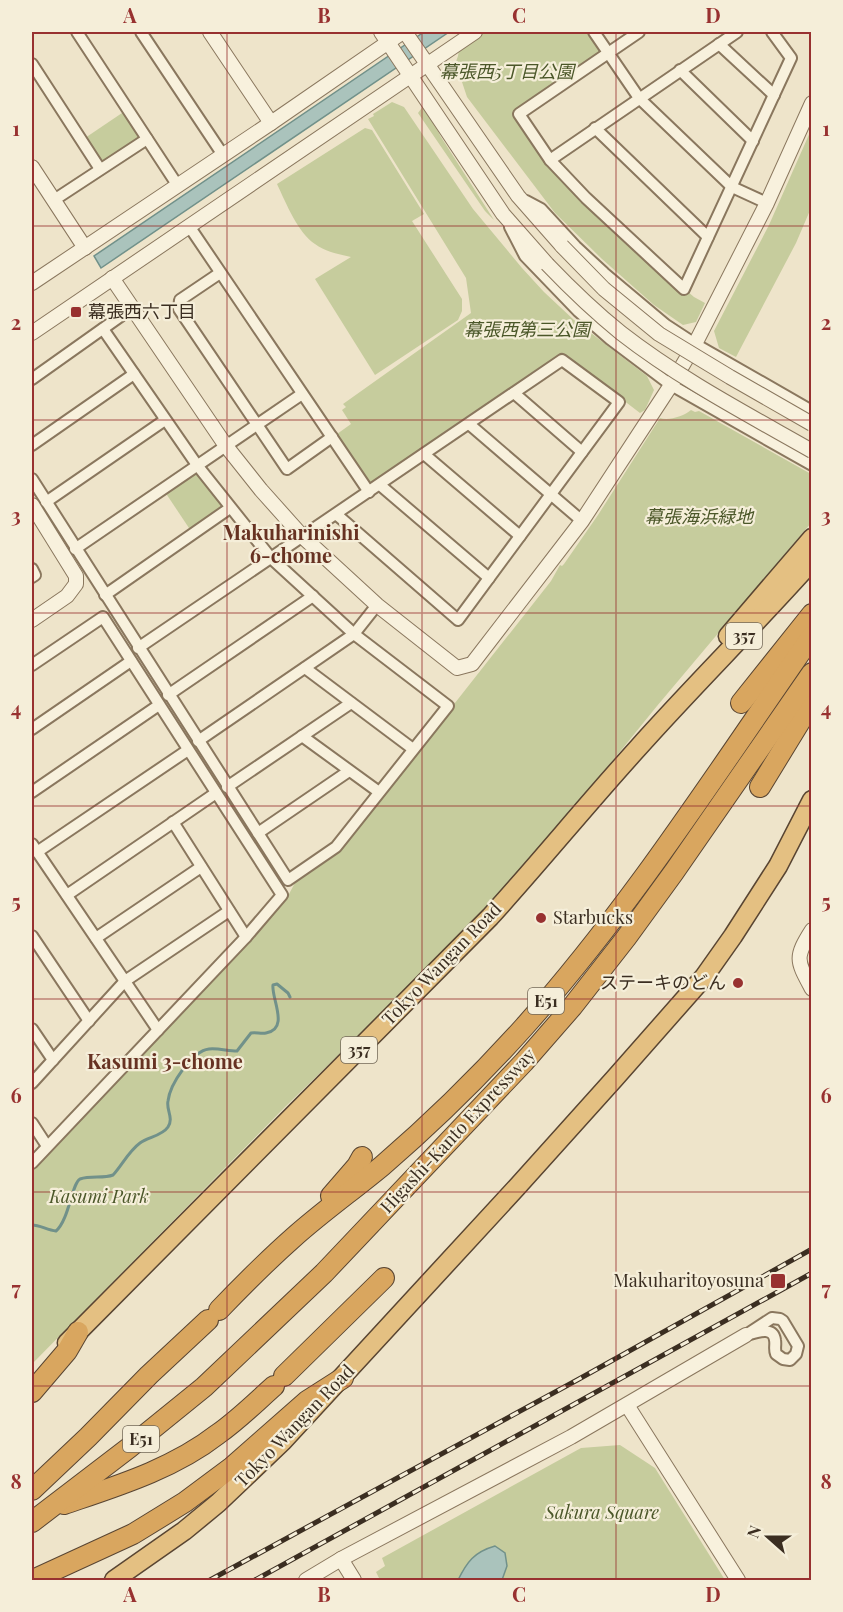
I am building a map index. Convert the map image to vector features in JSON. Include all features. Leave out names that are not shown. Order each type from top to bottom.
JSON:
[{"type":"highway","points":[[674,709],[680,693],[812,538]]},
{"type":"highway","name":"Tokyo Wangan Road","points":[[32,1378],[490,917],[637,749],[812,561]]},
{"type":"highway","points":[[741,703],[812,614]]},
{"type":"highway","name":"Higashi-Kanto Expressway","points":[[32,1490],[262,1266],[432,1122],[524,1027],[597,939],[657,859],[812,636]]},
{"type":"highway","name":"Higashi-Kanto Expressway","points":[[38,1516],[130,1447],[204,1387],[324,1273],[524,1062],[573,1007],[626,938],[812,673]]},
{"type":"highway","points":[[760,787],[812,702]]},
{"type":"highway","name":"Tokyo Wangan Road","points":[[114,1581],[184,1531],[218,1503],[283,1441],[517,1187],[704,977],[760,896],[812,800]]},
{"type":"highway","points":[[704,977],[722,961],[760,910],[784,873],[812,822]]},
{"type":"highway","points":[[295,1236],[357,1166],[362,1157]]},
{"type":"highway","points":[[38,1516],[138,1478],[180,1458],[218,1435],[279,1381],[384,1278]]},
{"type":"highway","points":[[32,1392],[68,1351],[78,1332]]},
{"type":"highway","points":[[35,1579],[148,1526],[185,1502],[232,1467],[307,1401],[343,1378]]},
{"type":"street","points":[[76,32],[178,186]]},
{"type":"street","points":[[141,32],[223,155]]},
{"type":"street","points":[[210,32],[271,123]]},
{"type":"street","points":[[32,333],[425,61],[475,32]]},
{"type":"street","points":[[594,32],[639,98],[732,187],[767,203]]},
{"type":"street","points":[[639,32],[519,114],[550,160],[586,198],[684,289],[791,58],[772,32]]},
{"type":"street","points":[[550,160],[737,32]]},
{"type":"street","points":[[33,278],[85,248],[178,186],[387,40],[405,33],[518,196],[604,290],[659,334],[812,424]]},
{"type":"street","points":[[387,40],[503,214],[525,256],[552,286],[610,339],[671,385],[811,464]]},
{"type":"street","points":[[719,44],[774,95]]},
{"type":"street","points":[[32,64],[100,169]]},
{"type":"street","points":[[680,70],[753,141]]},
{"type":"street","points":[[112,278],[226,446],[261,490],[303,537],[376,605],[457,668],[472,664],[582,520],[671,385],[695,344],[767,203],[812,104]]},
{"type":"street","points":[[595,128],[708,237]]},
{"type":"street","points":[[54,200],[147,139]]},
{"type":"street","points":[[32,167],[85,248]]},
{"type":"street","points":[[518,196],[541,209],[576,247],[666,325],[812,411]]},
{"type":"street","points":[[503,214],[563,281],[620,332],[655,358],[722,400],[812,451]]},
{"type":"street","points":[[189,226],[369,492]]},
{"type":"street","points":[[220,273],[180,300],[179,309],[287,469],[332,437]]},
{"type":"street","points":[[32,379],[132,309]]},
{"type":"street","points":[[32,479],[288,880],[336,847],[448,706],[354,634],[271,558],[197,465],[103,329]]},
{"type":"street","points":[[138,648],[562,360],[619,402],[458,620],[336,514]]},
{"type":"street","points":[[32,445],[134,374]]},
{"type":"street","points":[[513,393],[582,452]]},
{"type":"street","points":[[75,549],[302,394]]},
{"type":"street","points":[[46,502],[165,420]]},
{"type":"street","points":[[469,424],[582,520]]},
{"type":"street","points":[[424,454],[520,536]]},
{"type":"street","points":[[380,484],[489,578]]},
{"type":"street","points":[[32,505],[76,576],[76,584],[67,596],[32,620]]},
{"type":"street","points":[[105,595],[230,508]]},
{"type":"street","points":[[32,569],[35,574],[32,577]]},
{"type":"street","points":[[168,695],[313,596]]},
{"type":"street","points":[[198,741],[354,634],[376,605]]},
{"type":"street","points":[[32,665],[103,617],[282,895],[246,937],[32,1163]]},
{"type":"street","points":[[32,729],[131,661]]},
{"type":"street","points":[[305,668],[412,749]]},
{"type":"street","points":[[227,787],[351,703]]},
{"type":"street","points":[[32,792],[159,705]]},
{"type":"street","points":[[302,736],[379,792]]},
{"type":"street","points":[[158,1030],[34,848],[188,750]]},
{"type":"street","points":[[258,833],[349,771]]},
{"type":"street","points":[[67,895],[216,793]]},
{"type":"street","points":[[173,822],[246,937]]},
{"type":"street","points":[[96,938],[201,867]]},
{"type":"street","points":[[32,1083],[125,981],[229,911]]},
{"type":"street","points":[[812,930],[799,955],[799,965],[812,989]]},
{"type":"street","points":[[32,936],[89,1021]]},
{"type":"street","points":[[32,1029],[52,1060]]},
{"type":"street","points":[[32,1123],[47,1146]]},
{"type":"street","points":[[306,1581],[341,1559],[520,1466],[772,1318],[783,1321],[798,1346],[796,1354],[790,1360],[779,1358],[775,1351],[775,1338],[769,1332],[762,1331],[746,1335]]},
{"type":"street","points":[[627,1405],[738,1581]]},
{"type":"street","points":[[341,1559],[354,1581]]},
{"type":"green space","name":"幕張西5丁目公園","points":[[478,32],[591,32],[604,52],[517,113],[549,162],[655,264],[694,297],[705,303],[696,322],[683,325],[654,305],[555,213],[467,97],[460,76],[454,67],[460,43]]},
{"type":"green space","name":"幕張西第三公園","points":[[392,102],[404,107],[473,209],[544,292],[574,320],[647,376],[654,390],[645,410],[640,413],[563,354],[371,484],[337,434],[351,424],[342,410],[346,407],[343,404],[471,313],[466,278],[368,119]]},
{"type":"green space","points":[[424,105],[441,137],[494,220],[485,211],[418,113]]},
{"type":"green space","points":[[125,111],[140,134],[138,139],[106,162],[100,160],[85,138]]},
{"type":"green space","points":[[365,128],[372,130],[424,214],[412,221],[462,299],[462,311],[458,320],[375,375],[315,279],[351,257],[323,249],[309,239],[293,217],[277,184]]},
{"type":"green space","points":[[811,130],[811,208],[796,243],[736,357],[719,348],[714,331],[769,225]]},
{"type":"green space","name":"幕張海浜緑地","points":[[691,410],[699,411],[811,474],[811,523],[657,706],[536,855],[440,956],[285,1107],[32,1364],[32,1168],[220,974],[289,894],[297,879],[344,844],[551,581],[560,565],[564,564],[660,418],[676,417]]},
{"type":"green space","points":[[195,471],[225,505],[191,531],[165,492]]},
{"type":"green space","name":"Sakura Square","points":[[620,1445],[655,1468],[725,1580],[380,1580],[376,1572],[385,1566],[382,1558],[581,1448]]},
{"type":"water","points":[[424,32],[449,32],[101,268],[94,256]]},
{"type":"water","points":[[495,1546],[505,1553],[507,1566],[502,1580],[458,1580],[472,1558]]},
{"type":"waterway","points":[[32,1225],[56,1231],[64,1219],[80,1179],[113,1175],[136,1146],[168,1127],[170,1124],[168,1104],[170,1094],[177,1078],[189,1062],[202,1051],[209,1049],[237,1051],[251,1033],[273,1030],[277,1026],[278,1019],[273,985],[277,984],[290,997]]},
{"type":"railway","points":[[210,1580],[812,1249]]},
{"type":"railway","points":[[255,1580],[812,1273]]},
{"type":"place","name":"幕張西六丁目","points":[[76,312]]},
{"type":"place","name":"Starbucks","points":[[541,918]]},
{"type":"place","name":"ステーキのどん","points":[[738,983]]},
{"type":"place","name":"Makuharitoyosuna","points":[[778,1281]]},
{"type":"district","name":"Makuharinishi 6-chome","points":[[291,544]]},
{"type":"district","name":"Kasumi 3-chome","points":[[165,1062]]},
{"type":"park label","name":"Kasumi Park","points":[[99,1197]]}]
